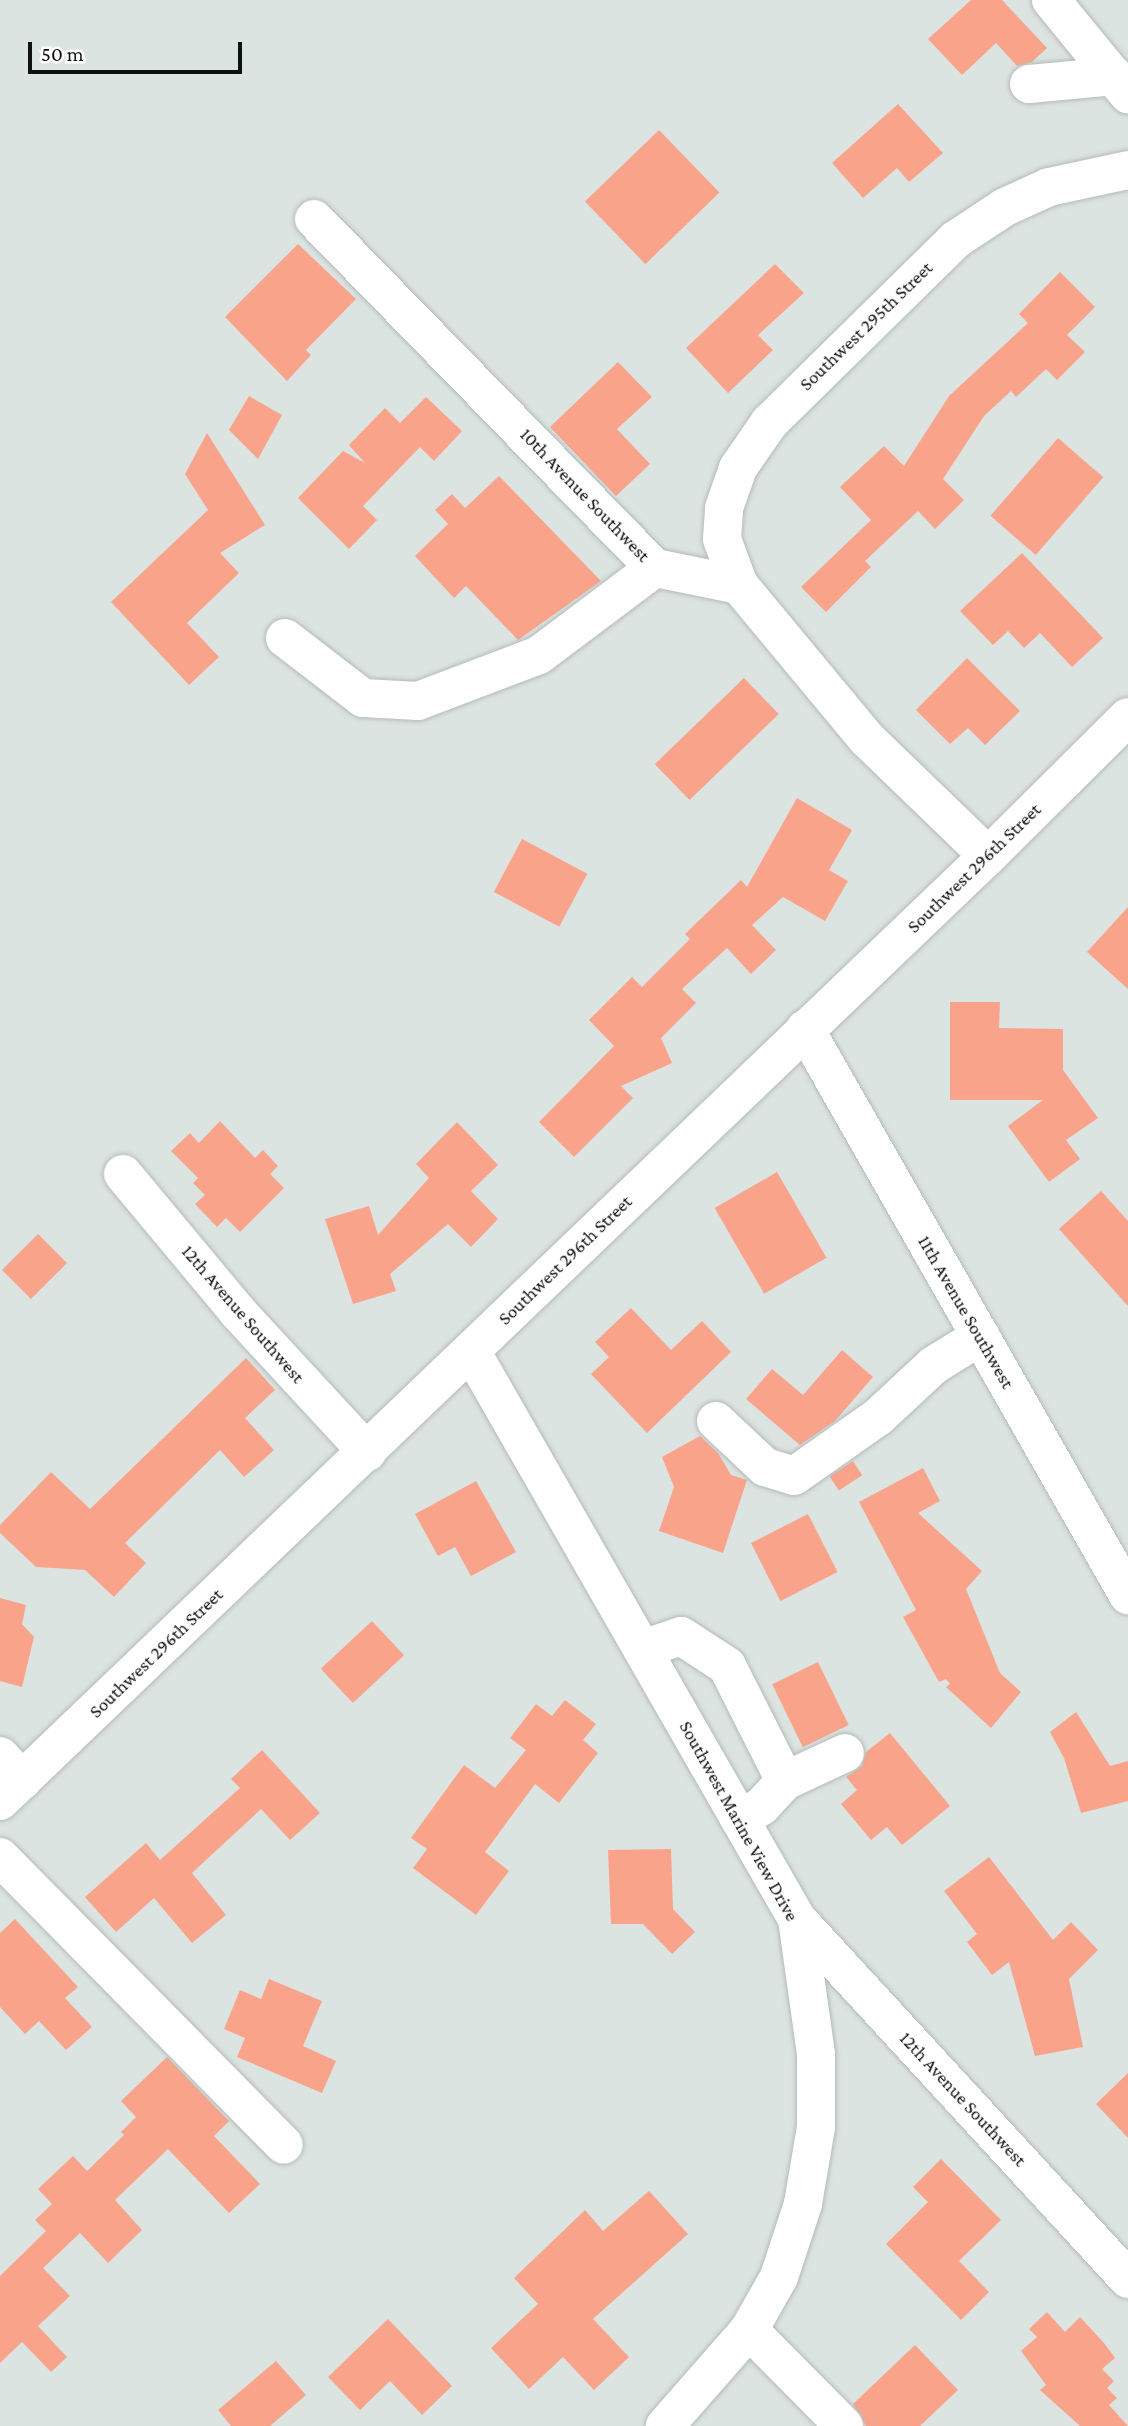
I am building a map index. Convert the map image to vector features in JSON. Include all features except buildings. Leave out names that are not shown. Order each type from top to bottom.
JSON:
[{"type":"street","points":[[1051,0],[1122,85]]},
{"type":"street","points":[[1030,84],[1122,85]]},
{"type":"street","name":"Southwest 295th Street","points":[[738,585],[722,539],[724,508],[738,468],[769,423],[955,240],[1005,207],[1049,187],[1094,174],[1128,170]]},
{"type":"street","name":"10th Avenue Southwest","points":[[314,219],[655,568],[738,585]]},
{"type":"street","points":[[285,638],[363,698],[418,701],[539,655],[655,568]]},
{"type":"street","points":[[738,585],[867,739],[988,856]]},
{"type":"street","name":"Southwest 296th Street","points":[[7,1779],[368,1452],[804,1028],[988,856],[1128,717]]},
{"type":"street","name":"11th Avenue Southwest","points":[[804,1028],[1128,1595]]},
{"type":"street","name":"12th Avenue Southwest","points":[[122,1174],[237,1311],[368,1452]]},
{"type":"street","points":[[716,1421],[765,1467],[794,1476],[877,1417],[934,1365],[981,1336]]},
{"type":"street","name":"Southwest Marine View Drive","points":[[471,1351],[797,1919],[817,2054],[816,2127],[803,2204],[779,2277],[749,2330],[665,2426]]},
{"type":"street","points":[[643,1649],[681,1636],[727,1666],[785,1781]]},
{"type":"street","points":[[740,1819],[762,1806],[785,1781],[845,1753]]},
{"type":"street","points":[[0,1857],[284,2145]]},
{"type":"street","name":"12th Avenue Southwest","points":[[797,1919],[1128,2279]]},
{"type":"street","points":[[749,2330],[844,2426]]}]
